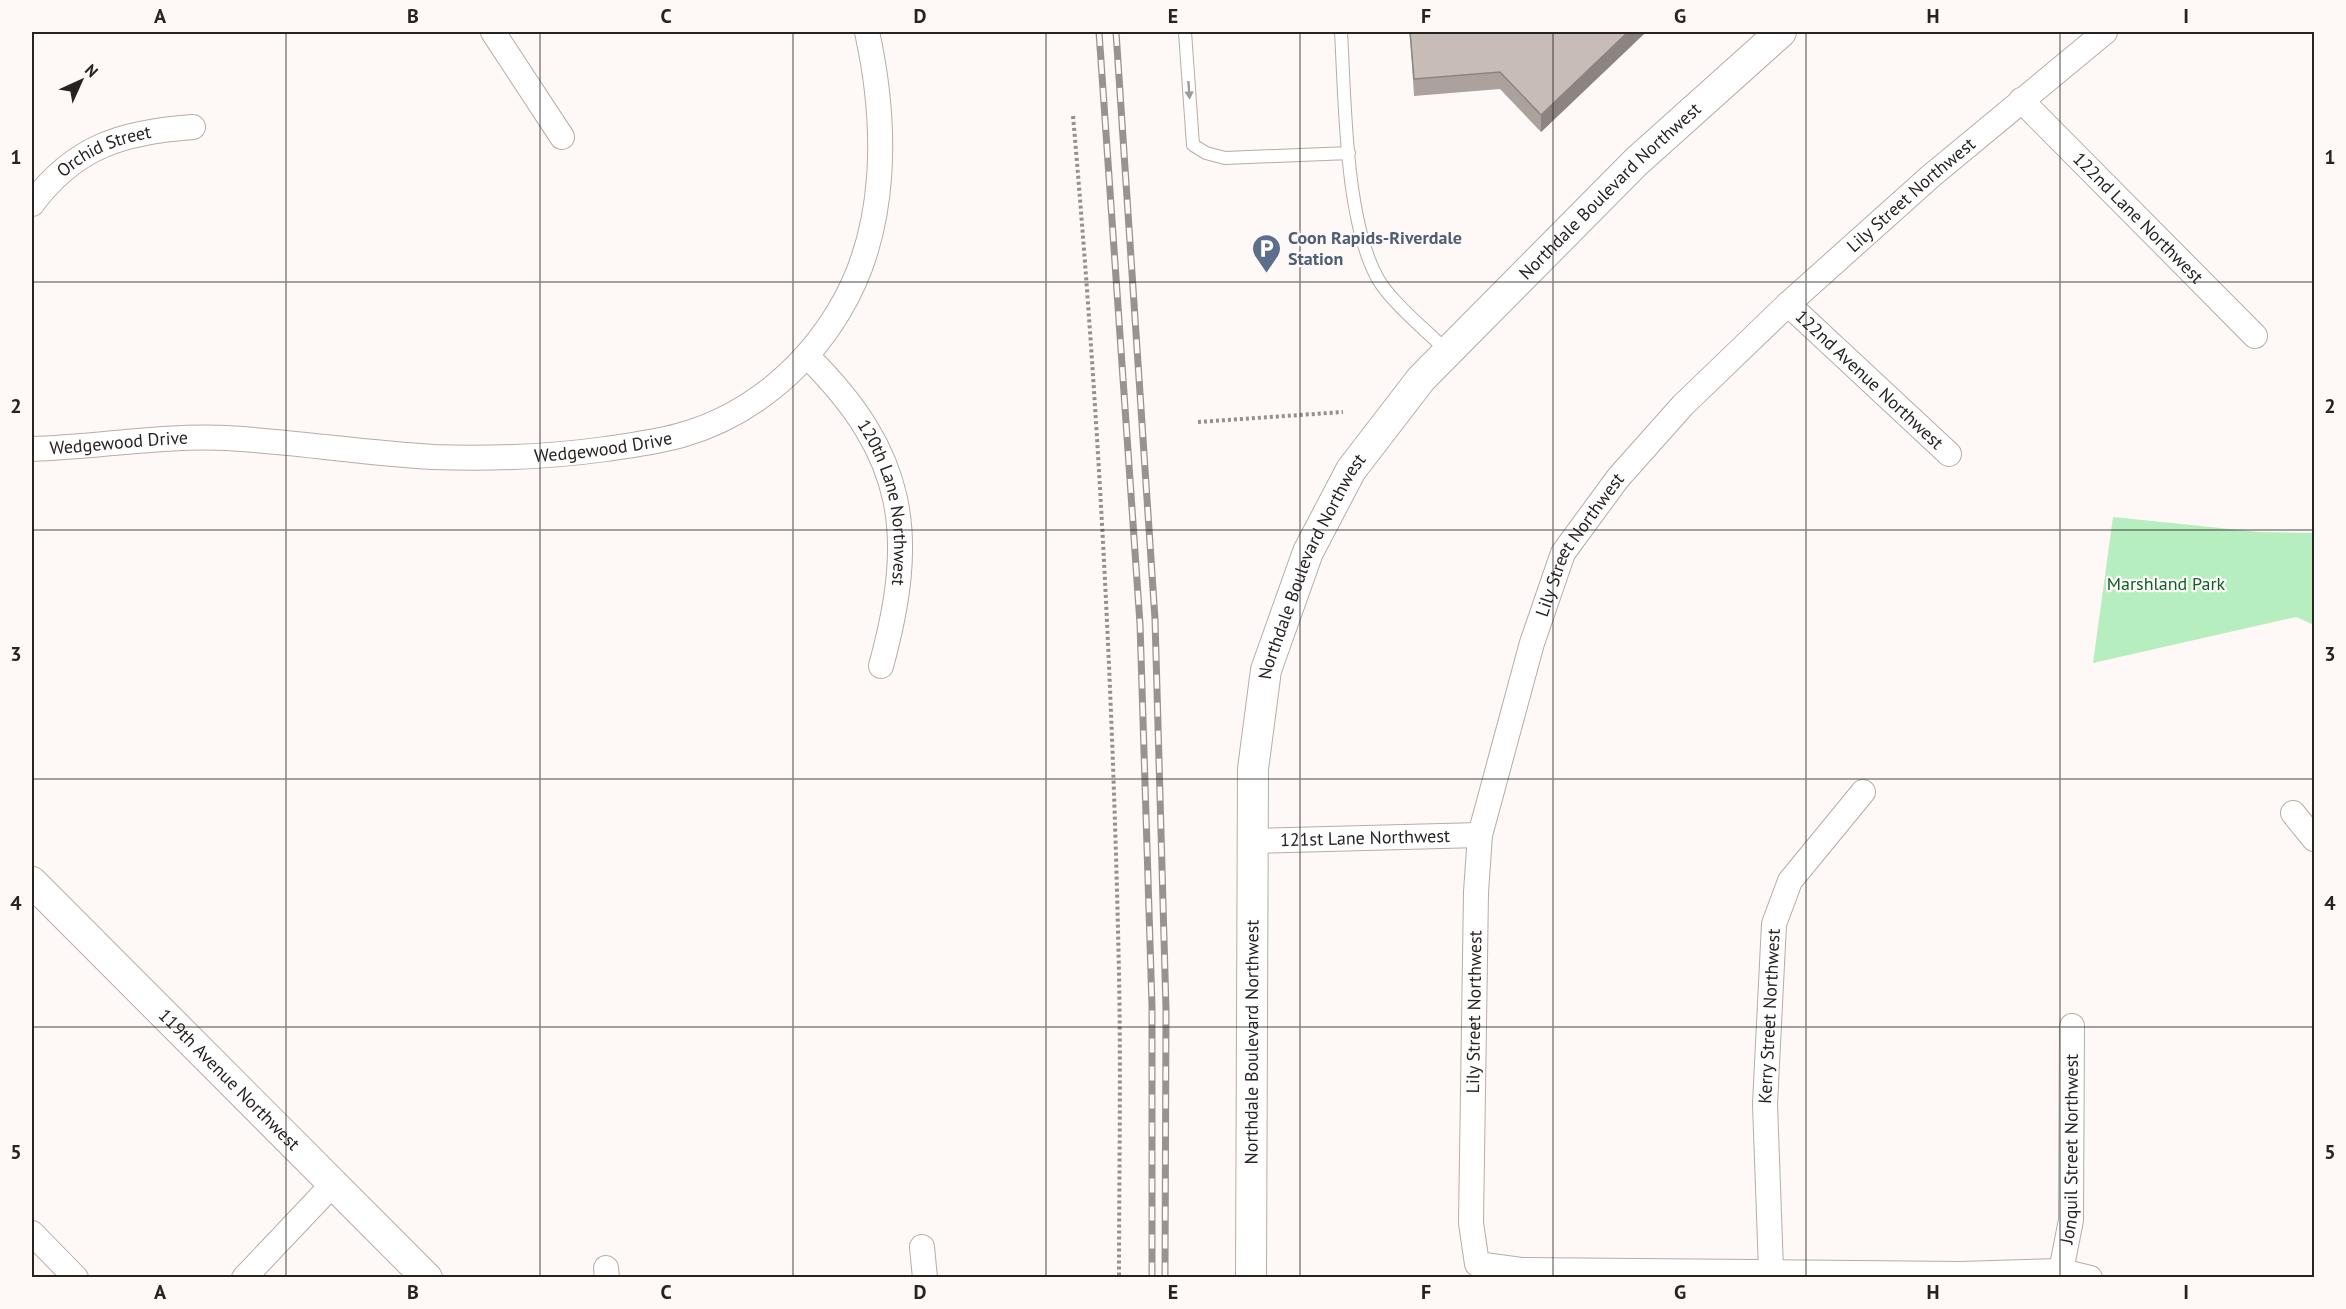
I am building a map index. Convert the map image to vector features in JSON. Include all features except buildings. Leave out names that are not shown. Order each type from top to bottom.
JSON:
[{"type":"street","points":[[493,32],[562,137]]},
{"type":"street","name":"Wedgewood Drive","points":[[32,449],[183,437],[261,440],[430,456],[475,458],[539,456],[653,442],[687,434],[718,421],[781,381],[808,357],[845,302],[863,263],[872,231],[880,159],[872,56],[867,32]]},
{"type":"street","name":"Northdale Boulevard Northwest","points":[[1251,1278],[1253,769],[1266,670],[1308,552],[1351,470],[1421,379],[1636,162],[1781,32]]},
{"type":"street","name":"Lily Street Northwest","points":[[1771,1270],[1521,1270],[1477,1264],[1472,1223],[1476,892],[1480,835],[1532,643],[1563,553],[1618,478],[1683,405],[1788,304],[1931,176],[2105,32]]},
{"type":"street","name":"122nd Lane Northwest","points":[[2021,100],[2255,336]]},
{"type":"street","name":"Orchid Street","points":[[32,204],[60,171],[92,149],[122,137],[151,130],[193,127]]},
{"type":"street","name":"122nd Avenue Northwest","points":[[1788,304],[1949,454]]},
{"type":"street","name":"120th Lane Northwest","points":[[808,357],[852,405],[868,429],[885,462],[896,496],[901,561],[893,621],[881,666]]},
{"type":"street","name":"Kerry Street Northwest","points":[[1771,1270],[1765,1104],[1774,924],[1791,881],[1863,792]]},
{"type":"street","points":[[2293,813],[2314,839]]},
{"type":"street","name":"121st Lane Northwest","points":[[1251,841],[1480,835]]},
{"type":"street","name":"119th Avenue Northwest","points":[[32,882],[427,1278]]},
{"type":"street","name":"Jonquil Street Northwest","points":[[2061,1271],[2071,1220],[2072,1026]]},
{"type":"street","points":[[244,1278],[333,1184]]},
{"type":"street","points":[[32,1233],[76,1278]]},
{"type":"street","points":[[922,1247],[925,1278]]},
{"type":"street","points":[[1771,1270],[1960,1274],[2061,1271],[2090,1278]]},
{"type":"lane","points":[[1185,32],[1193,146],[1225,158],[1349,153]]},
{"type":"lane","points":[[1341,32],[1349,153],[1361,241],[1379,280],[1448,352]]},
{"type":"path","points":[[1073,116],[1090,304],[1111,723],[1119,976],[1119,1278]]},
{"type":"path","points":[[1198,422],[1343,412]]},
{"type":"green space","name":"Marshland Park","points":[[2113,517],[2259,532],[2314,533],[2314,625],[2296,617],[2093,663]]},
{"type":"railway","points":[[1099,32],[1140,624],[1152,1006],[1152,1278]]},
{"type":"railway","points":[[1116,32],[1155,619],[1166,1009],[1165,1278]]},
{"type":"place","name":"Coon Rapids-Riverdale Station","points":[[1267,274]]}]
